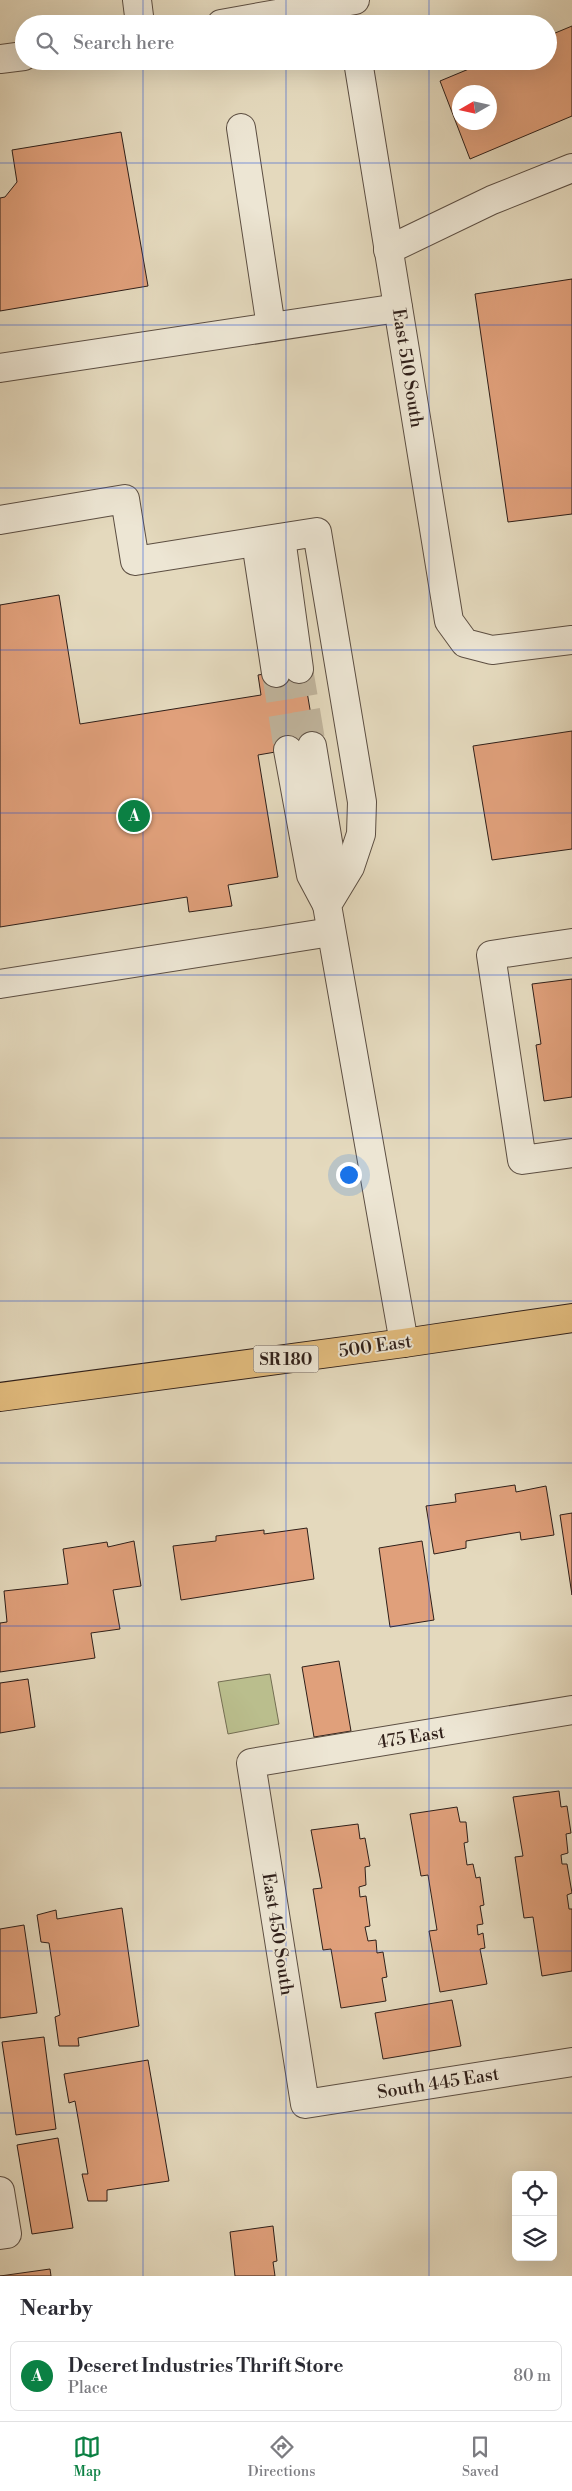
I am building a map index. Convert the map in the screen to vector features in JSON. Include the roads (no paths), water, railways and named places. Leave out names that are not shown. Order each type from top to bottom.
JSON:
[{"type":"main road","name":"500 East","points":[[0,1397],[404,1343],[572,1318]]},
{"type":"street","points":[[137,0],[139,15]]},
{"type":"street","points":[[286,15],[351,6]]},
{"type":"street","points":[[0,59],[15,57]]},
{"type":"street","name":"East 510 South","points":[[359,70],[449,621],[464,643],[492,650],[572,640]]},
{"type":"street","points":[[241,128],[271,327]]},
{"type":"street","points":[[388,250],[492,200],[572,168]]},
{"type":"street","points":[[0,368],[398,308]]},
{"type":"street","points":[[0,520],[125,499],[135,561],[317,532],[362,802],[361,834],[350,867],[327,904]]},
{"type":"street","points":[[269,540],[288,671]]},
{"type":"street","points":[[300,748],[311,875],[327,904],[404,1343]]},
{"type":"street","points":[[0,984],[331,932]]},
{"type":"street","points":[[572,943],[491,955],[522,1160],[572,1153]]},
{"type":"street","name":"475 East","points":[[251,1764],[572,1710]]},
{"type":"street","name":"East 450 South","points":[[251,1764],[304,2104]]},
{"type":"street","name":"South 445 East","points":[[304,2104],[572,2062]]},
{"type":"street","points":[[0,2191],[7,2234],[0,2235]]},
{"type":"tunnel","points":[[299,669],[312,746]]},
{"type":"tunnel","points":[[276,673],[288,750]]},
{"type":"place","name":"Deseret Industries Thrift Store","points":[[134,816]]}]
